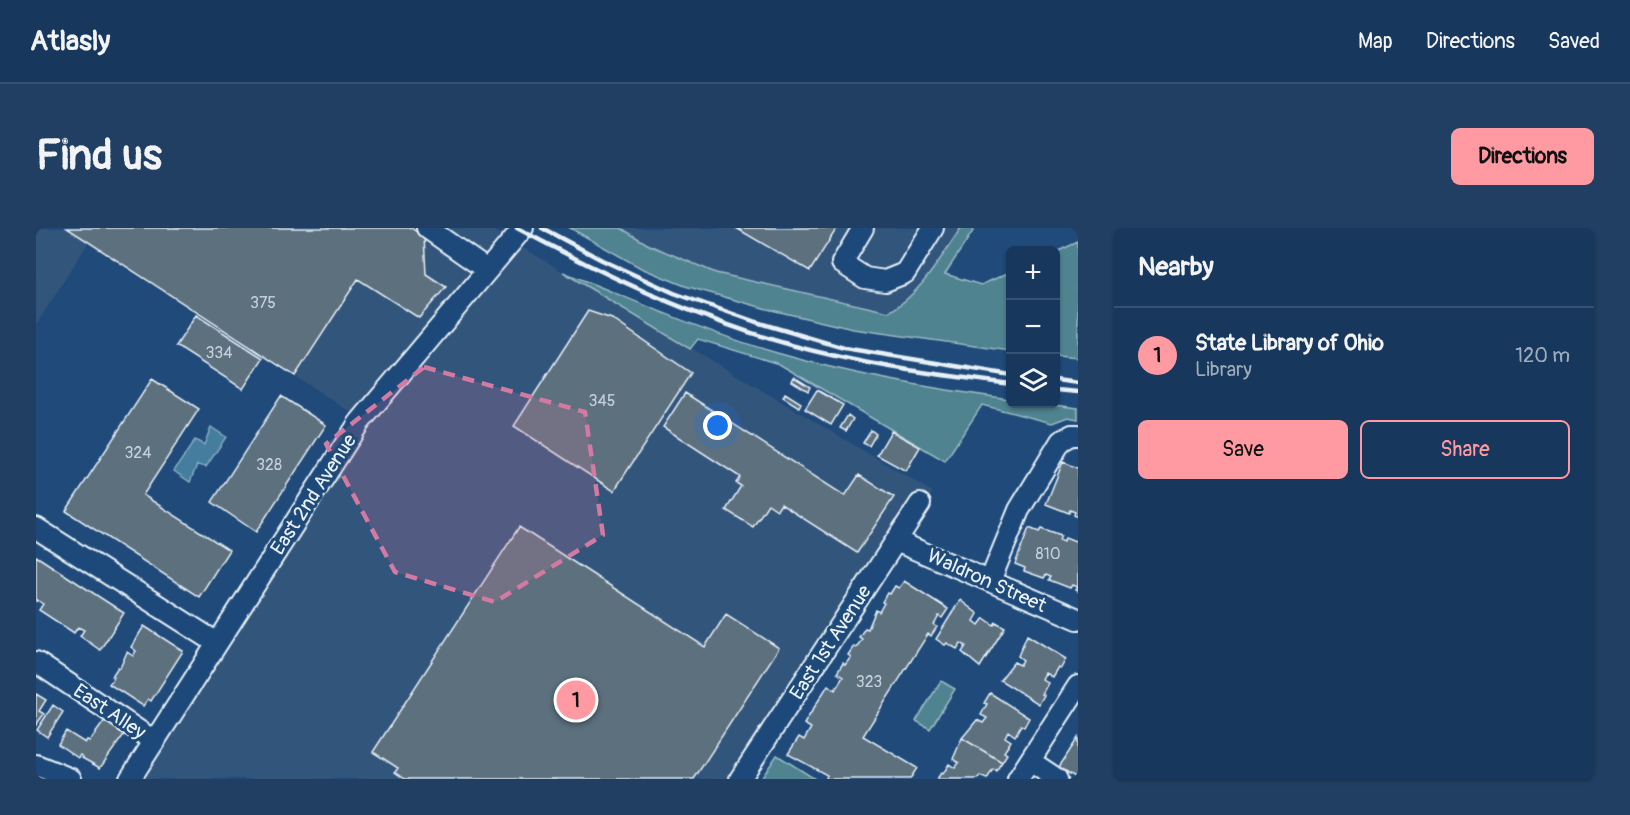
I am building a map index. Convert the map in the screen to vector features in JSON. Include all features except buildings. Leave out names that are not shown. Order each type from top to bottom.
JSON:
[{"type":"street","points":[[427,228],[487,270]]},
{"type":"street","name":"East 2nd Avenue","points":[[130,779],[359,423],[523,228]]},
{"type":"street","points":[[863,228],[842,263],[865,278],[885,281],[904,273],[933,228]]},
{"type":"street","points":[[990,581],[1019,510],[1061,441],[1072,435],[1078,435]]},
{"type":"street","name":"East 1st Avenue","points":[[740,779],[920,504]]},
{"type":"street","points":[[36,528],[217,643]]},
{"type":"street","name":"Waldron Street","points":[[896,541],[1078,618]]},
{"type":"street","name":"East Alley","points":[[36,662],[154,741]]},
{"type":"street","points":[[1018,779],[1078,686]]},
{"type":"street","points":[[1030,761],[1057,779]]},
{"type":"street","points":[[36,765],[71,779]]},
{"type":"highlighted area","points":[[424,367],[585,412],[603,535],[495,602],[395,572],[326,444]]},
{"type":"shaded area","points":[[36,228],[490,228],[933,492],[906,528],[741,779],[129,779],[358,417],[88,243],[36,325]]},
{"type":"shaded area","points":[[621,228],[961,228],[937,264],[904,303],[889,312],[716,273],[649,245]]},
{"type":"shaded area","points":[[211,427],[226,437],[206,467],[197,465],[190,482],[174,471],[195,440],[204,445]]},
{"type":"green space","points":[[570,228],[621,228],[649,245],[716,273],[889,312],[921,285],[961,228],[975,228],[945,274],[981,285],[1006,274],[1006,350],[853,329],[767,309],[685,286],[641,268]]},
{"type":"green space","points":[[1078,242],[1078,358],[1060,356],[1060,250]]},
{"type":"green space","points":[[563,272],[696,326],[777,353],[893,380],[1006,398],[1006,408],[1060,408],[1060,406],[1078,408],[1078,419],[1068,417],[1052,423],[982,405],[945,461],[779,364],[698,339],[690,349]]},
{"type":"green space","points":[[941,681],[955,689],[930,729],[916,721]]},
{"type":"green space","points":[[777,755],[815,779],[761,779]]},
{"type":"railway","points":[[517,228],[631,285],[749,332],[790,345],[853,360],[1006,383]]},
{"type":"railway","points":[[542,228],[602,260],[674,293],[756,322],[844,348],[1006,374]]},
{"type":"railway","points":[[1060,381],[1078,383]]},
{"type":"railway","points":[[1060,390],[1078,392]]},
{"type":"place","name":"State Library of Ohio","points":[[576,700]]}]
